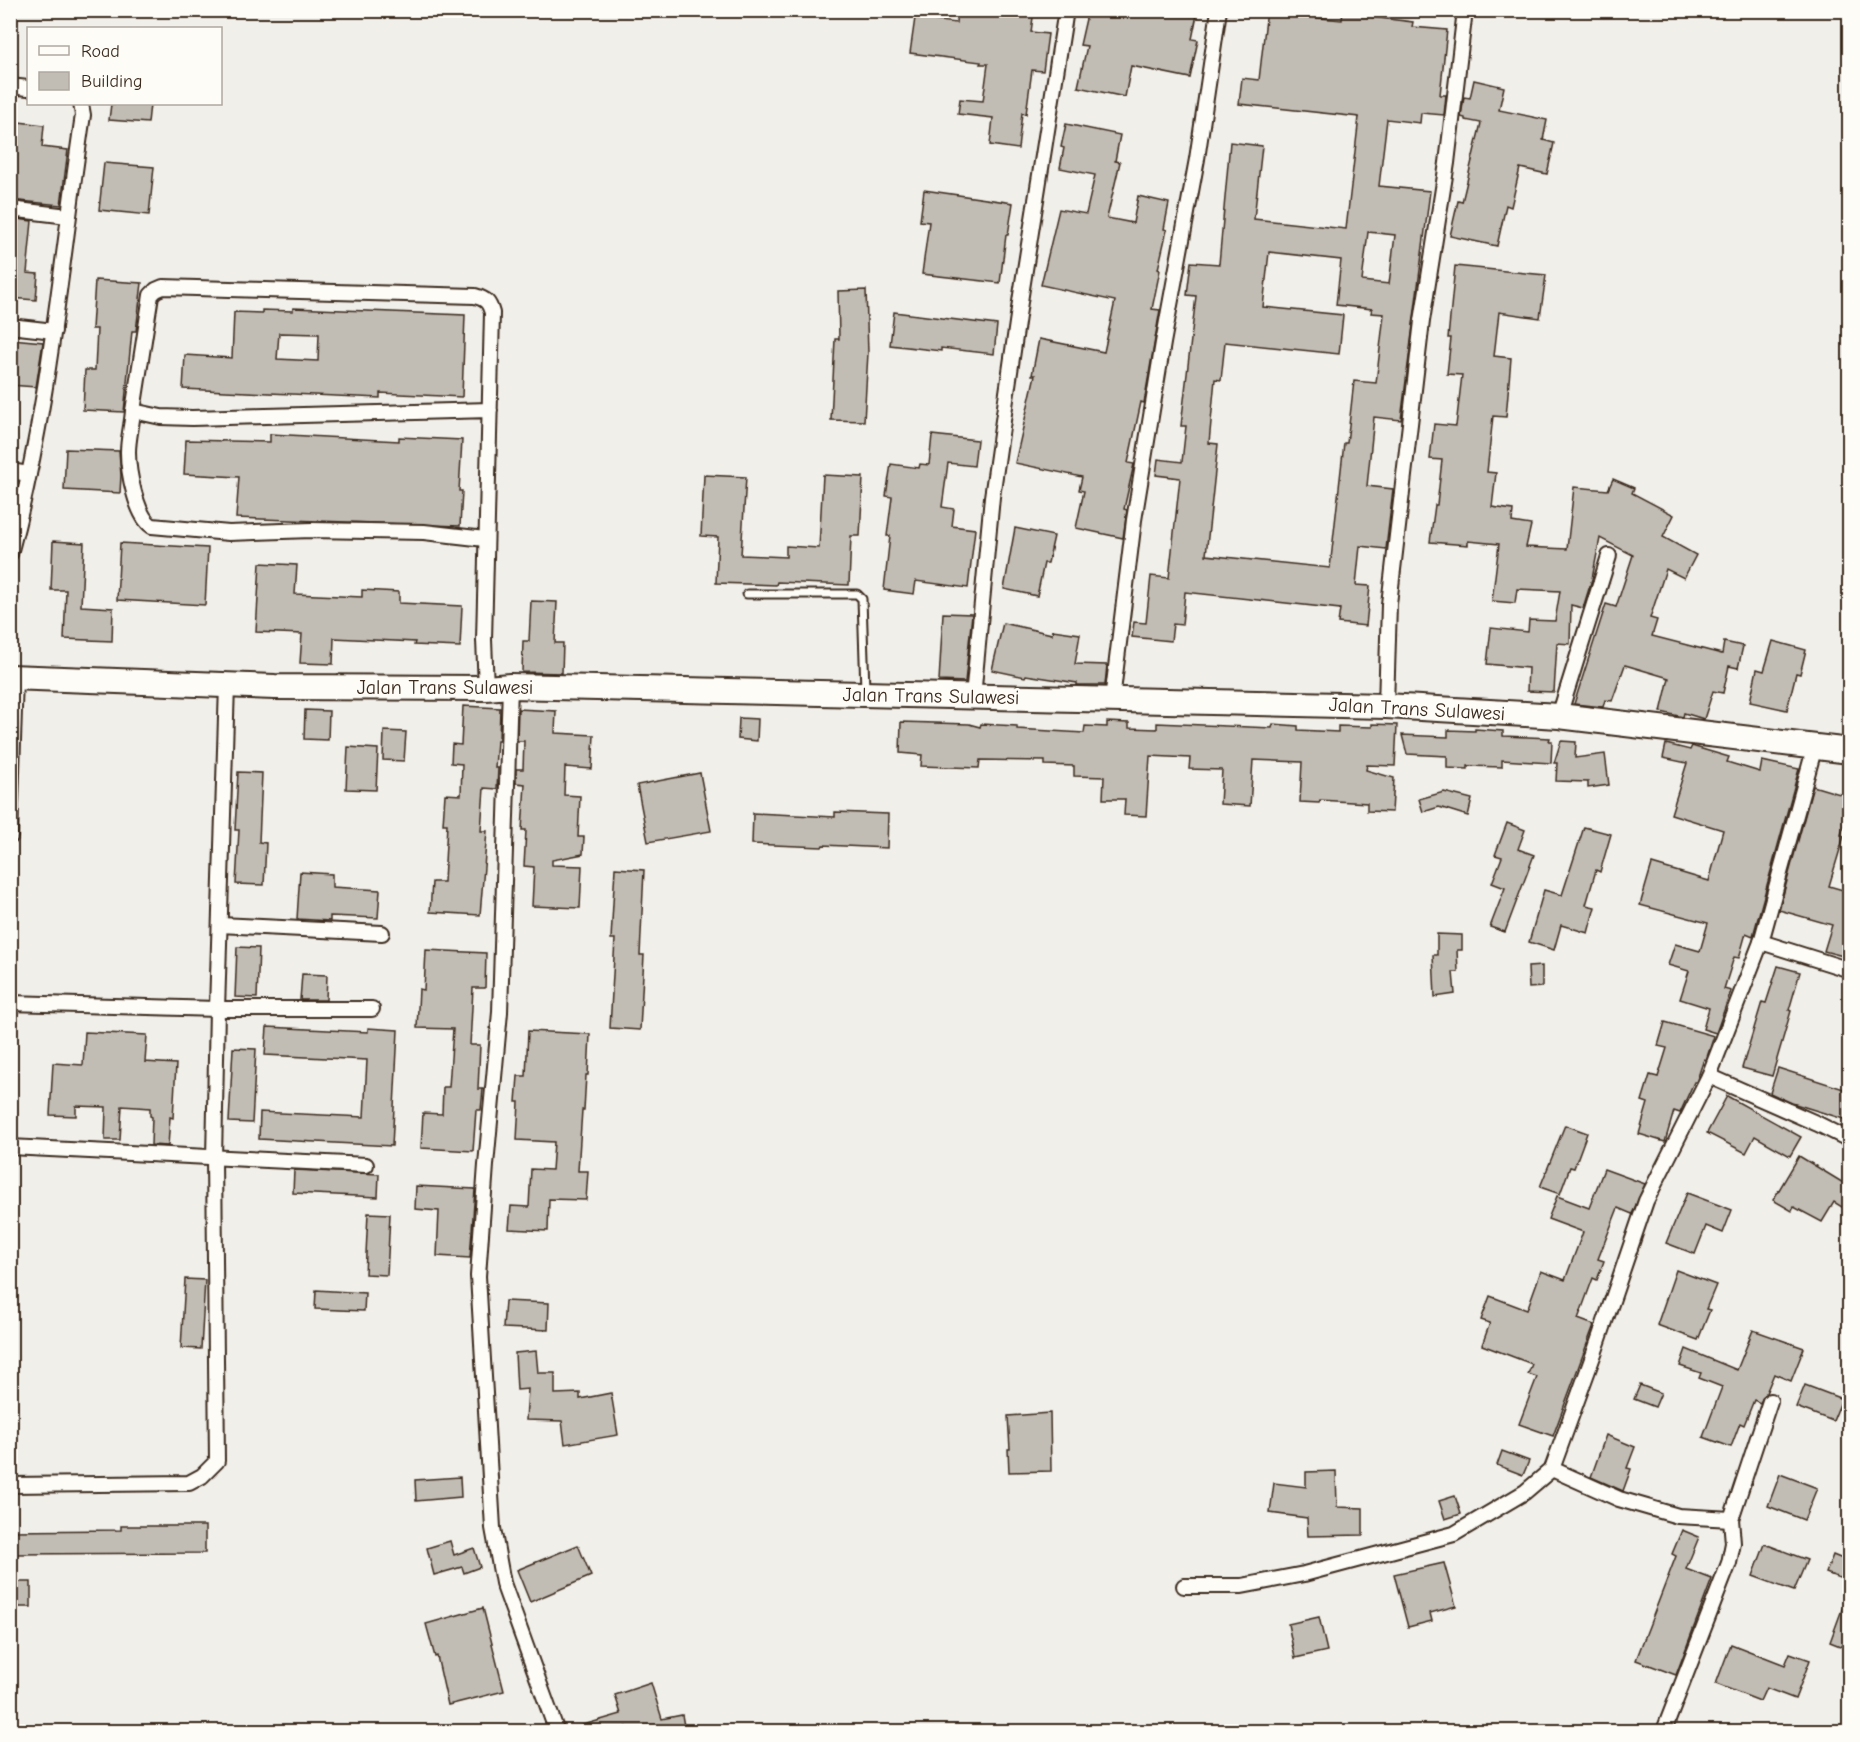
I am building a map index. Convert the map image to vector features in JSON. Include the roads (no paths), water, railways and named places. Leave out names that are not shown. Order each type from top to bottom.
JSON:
[{"type":"highway","name":"Jalan Trans Sulawesi","points":[[13,677],[275,687],[510,686],[1386,706],[1559,716],[1850,751]]},
{"type":"street","points":[[973,697],[992,497],[1066,10]]},
{"type":"street","points":[[1112,700],[1136,508],[1163,343],[1197,159],[1219,10]]},
{"type":"street","points":[[1386,706],[1389,604],[1422,321],[1447,163],[1465,10]]},
{"type":"street","points":[[10,86],[27,88]]},
{"type":"street","points":[[10,554],[22,510],[54,331],[83,115],[81,105]]},
{"type":"street","points":[[10,209],[68,216]]},
{"type":"street","points":[[485,539],[424,532],[311,530],[229,533],[152,526],[147,523],[140,514],[134,492],[128,453],[151,295],[163,287],[475,296],[486,299],[492,313],[485,539],[486,687]]},
{"type":"street","points":[[10,326],[54,331]]},
{"type":"street","points":[[133,411],[161,417],[192,418],[490,410]]},
{"type":"street","points":[[10,471],[29,474]]},
{"type":"street","points":[[1559,716],[1609,556]]},
{"type":"street","points":[[10,837],[13,677]]},
{"type":"street","points":[[10,1485],[189,1483],[202,1476],[217,1461],[214,1158],[226,685]]},
{"type":"street","points":[[510,686],[500,1012],[478,1276],[493,1528],[503,1583],[557,1731]]},
{"type":"street","points":[[1184,1586],[1242,1586],[1304,1574],[1454,1534],[1525,1492],[1552,1469],[1646,1201],[1709,1076],[1761,942],[1815,746]]},
{"type":"street","points":[[220,925],[382,933]]},
{"type":"street","points":[[1761,942],[1850,970]]},
{"type":"street","points":[[10,1003],[217,1009],[372,1009]]},
{"type":"street","points":[[1709,1076],[1850,1140]]},
{"type":"street","points":[[10,1147],[366,1165]]},
{"type":"street","points":[[1665,1728],[1730,1563],[1733,1543],[1731,1520],[1770,1401]]},
{"type":"street","points":[[1552,1469],[1618,1499],[1678,1516],[1731,1520]]},
{"type":"lane","points":[[747,594],[857,594],[862,599],[865,695]]}]
